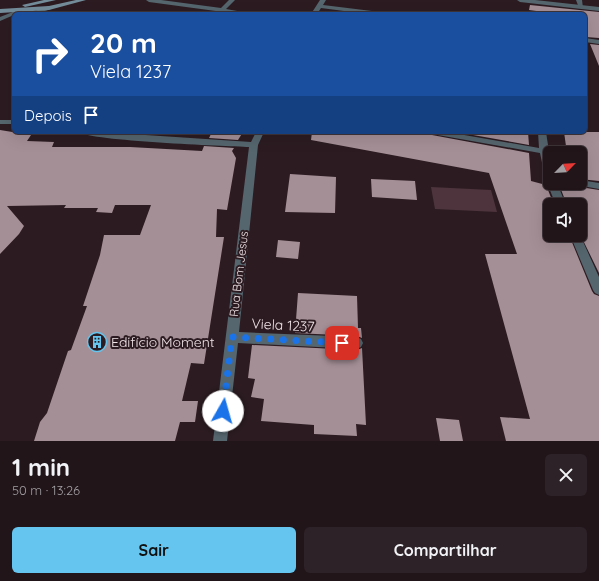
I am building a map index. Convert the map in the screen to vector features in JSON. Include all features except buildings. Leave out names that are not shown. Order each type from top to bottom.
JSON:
[{"type":"main road","points":[[0,10],[53,0]]},
{"type":"main road","points":[[20,11],[56,0]]},
{"type":"main road","points":[[0,10],[20,11],[49,8],[83,0]]},
{"type":"street","points":[[149,0],[236,12]]},
{"type":"street","points":[[222,10],[232,0]]},
{"type":"street","points":[[315,12],[323,0]]},
{"type":"street","points":[[520,0],[599,10]]},
{"type":"street","points":[[319,6],[365,12]]},
{"type":"street","points":[[36,12],[49,8]]},
{"type":"street","points":[[0,20],[12,15]]},
{"type":"street","points":[[0,20],[12,18]]},
{"type":"street","points":[[587,40],[599,42]]},
{"type":"street","points":[[0,122],[12,122]]},
{"type":"street","points":[[97,134],[254,145]]},
{"type":"street","name":"Rua Bom Jesus","points":[[220,441],[254,145],[259,134]]},
{"type":"street","points":[[444,134],[543,151]]},
{"type":"street","points":[[542,134],[543,146]]},
{"type":"street","points":[[587,184],[599,186]]},
{"type":"street","points":[[578,242],[599,290]]},
{"type":"street","name":"Viela 1237","points":[[232,337],[357,343]]},
{"type":"lane","points":[[579,0],[581,7]]},
{"type":"shaded area","points":[[431,187],[491,190],[497,212],[435,209]]},
{"type":"place","name":"Edifício Moment","points":[[97,342]]},
{"type":"route","points":[[223,411],[232,337],[342,343]]}]
